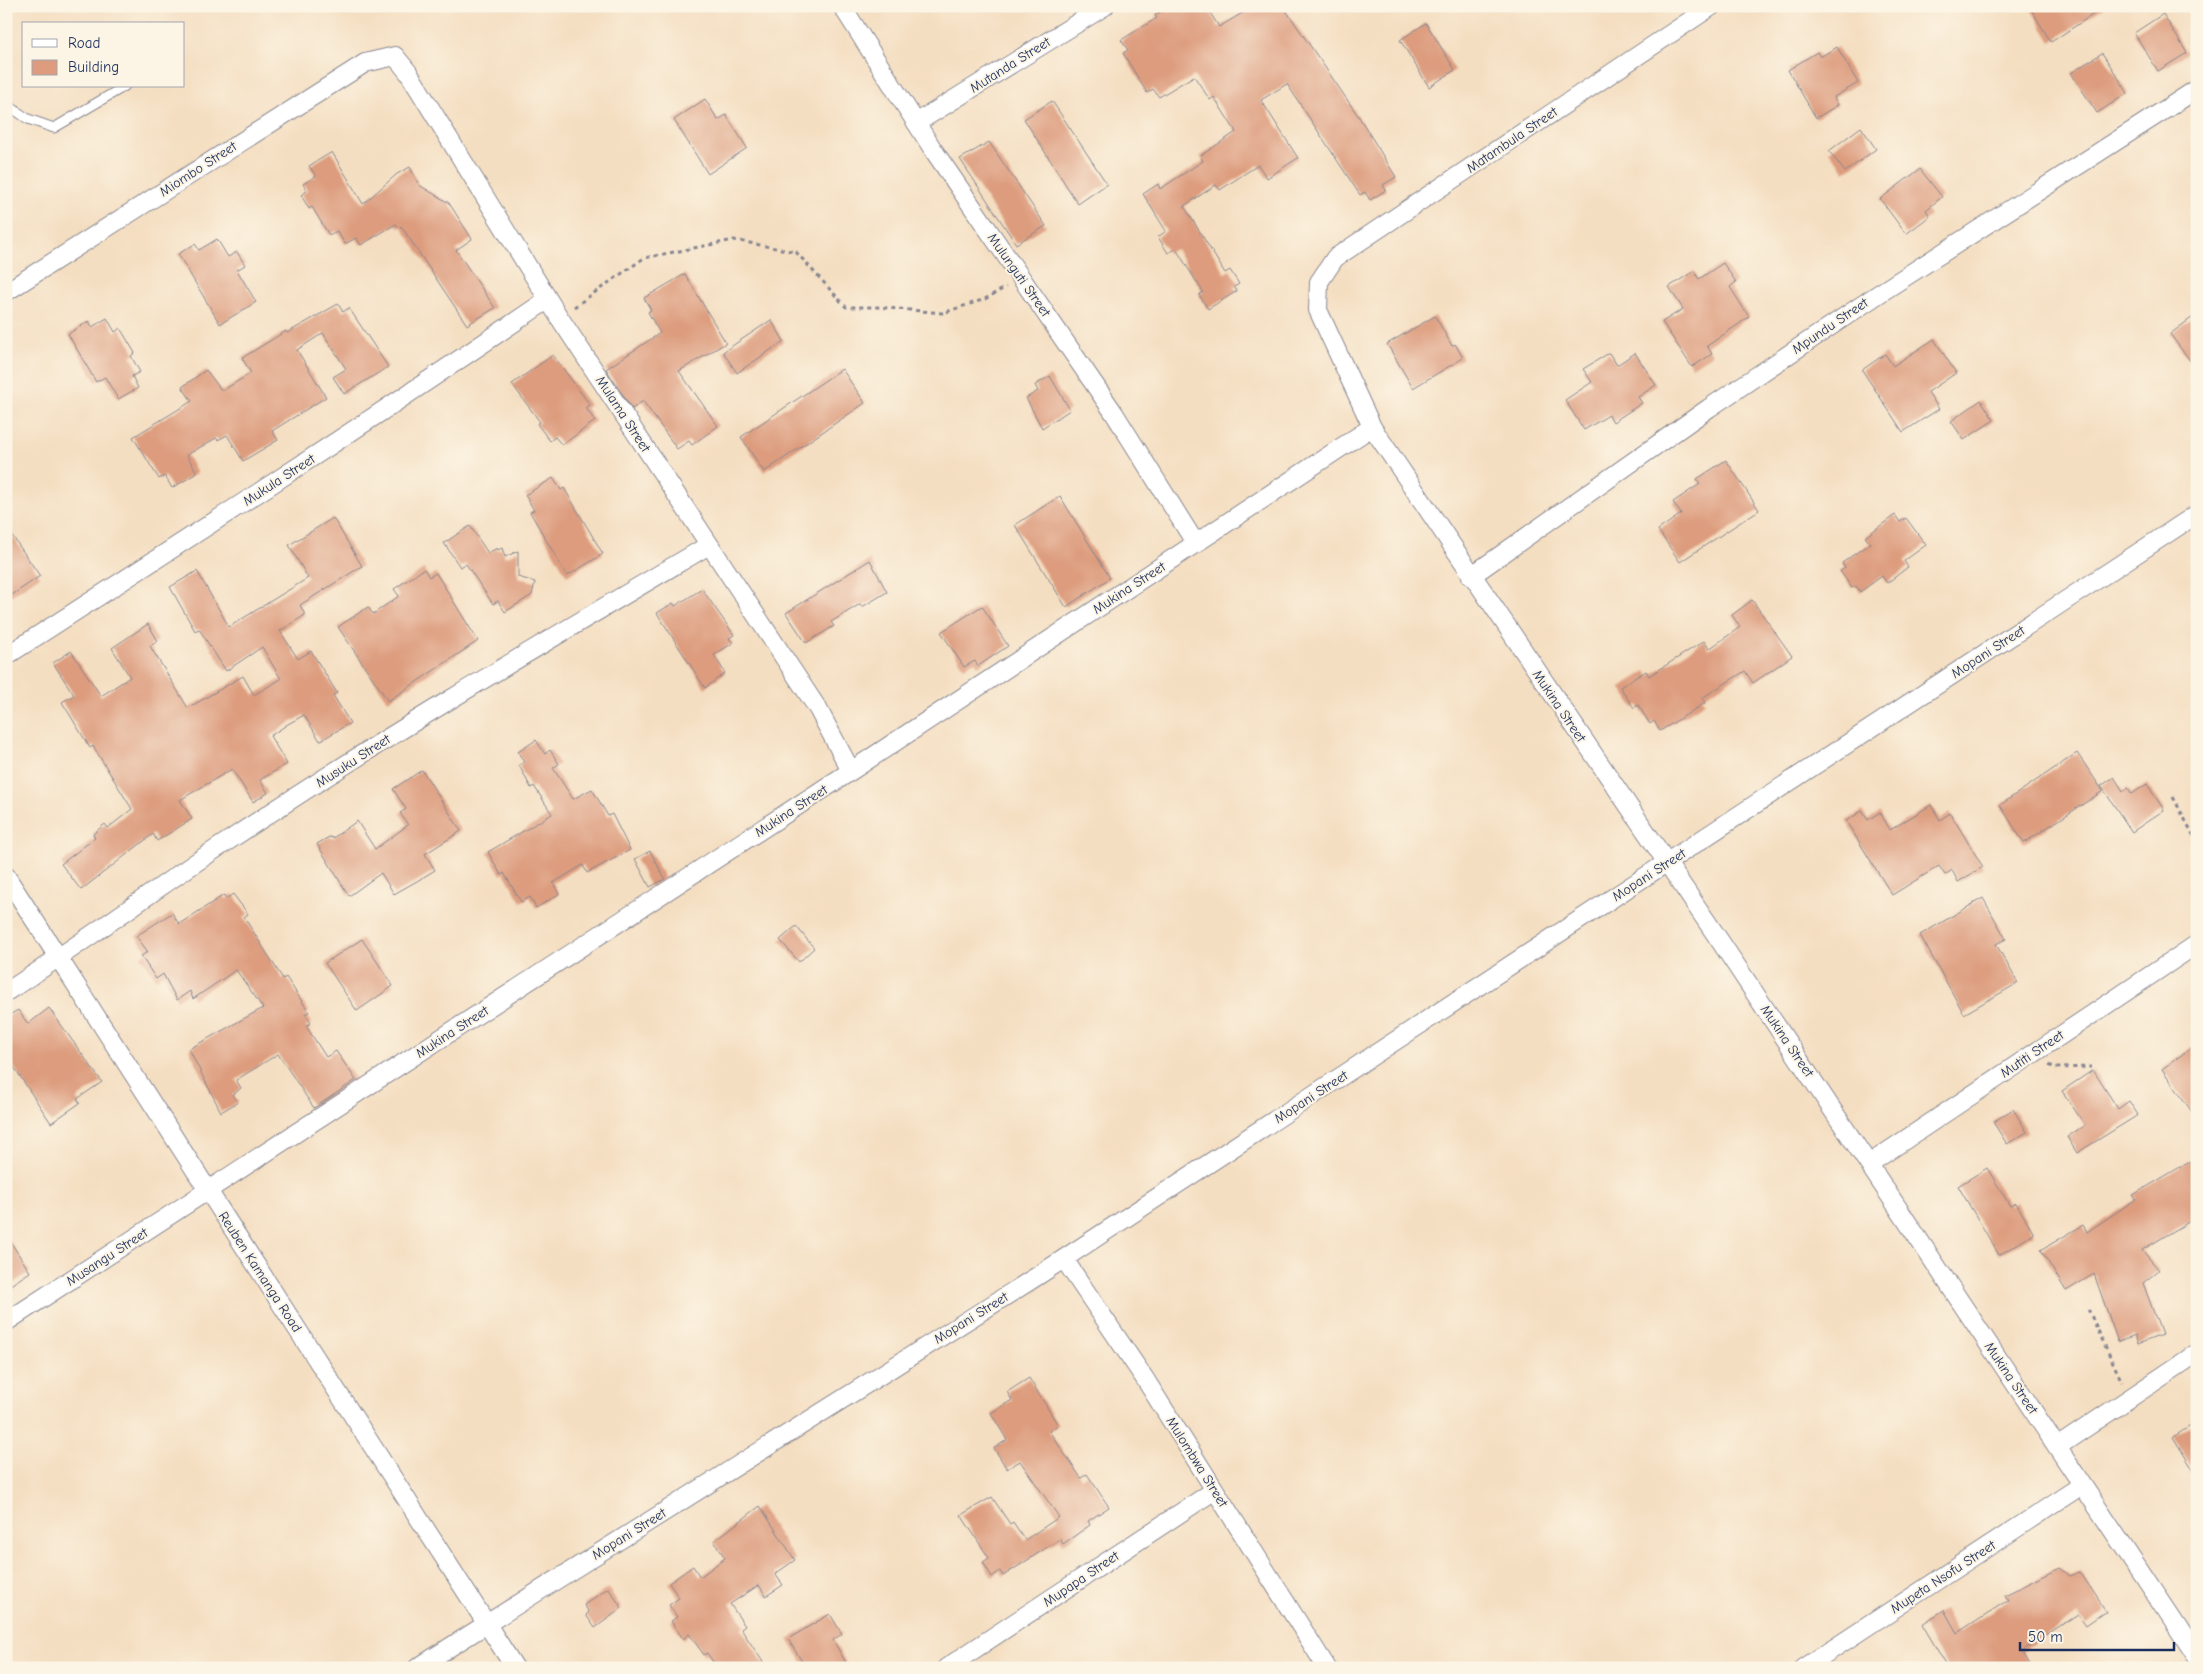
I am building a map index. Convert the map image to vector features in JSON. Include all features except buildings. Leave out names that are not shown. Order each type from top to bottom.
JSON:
[{"type":"street","name":"Mulunguti Street","points":[[842,6],[916,123],[1114,413],[1196,544]]},
{"type":"street","name":"Mutanda Street","points":[[916,123],[1105,6]]},
{"type":"street","name":"Matambula Street","points":[[1319,282],[1335,258],[1712,6]]},
{"type":"street","name":"Miombo Street","points":[[6,292],[365,63],[395,56]]},
{"type":"street","name":"Mulama Street","points":[[395,56],[408,72],[547,300],[818,710],[851,771]]},
{"type":"street","name":"Mpundu Street","points":[[1471,576],[1708,408],[1877,295],[2197,89]]},
{"type":"street","name":"Mukina Street","points":[[1319,282],[1318,310],[1372,427],[1869,1164],[2197,1657]]},
{"type":"street","name":"Mukula Street","points":[[6,656],[218,520],[547,300]]},
{"type":"street","name":"Mukina Street","points":[[208,1192],[1372,427]]},
{"type":"street","name":"Mopani Street","points":[[416,1668],[1064,1258],[1667,864],[2197,514]]},
{"type":"street","name":"Musuku Street","points":[[6,992],[59,958],[227,841],[463,691],[710,545]]},
{"type":"street","name":"Reuben Kamanga Road","points":[[6,876],[515,1668]]},
{"type":"street","name":"Mutiti Street","points":[[1869,1164],[2197,944]]},
{"type":"street","name":"Musangu Street","points":[[6,1322],[208,1192]]},
{"type":"street","name":"Mulombwa Street","points":[[1064,1258],[1215,1490],[1327,1668]]},
{"type":"street","points":[[2057,1447],[2197,1353]]},
{"type":"street","name":"Mupeta Nsofu Street","points":[[1804,1668],[2082,1485]]},
{"type":"street","name":"Mupapa Street","points":[[946,1668],[1215,1490]]},
{"type":"lane","points":[[6,104],[28,119],[54,128],[122,88]]},
{"type":"path","points":[[559,318],[644,258],[734,240],[796,252],[846,307],[877,307],[943,314],[985,299],[1022,278]]},
{"type":"path","points":[[2173,797],[2197,842]]},
{"type":"path","points":[[2027,1058],[2056,1068],[2091,1067]]},
{"type":"path","points":[[2088,1309],[2130,1399]]}]
